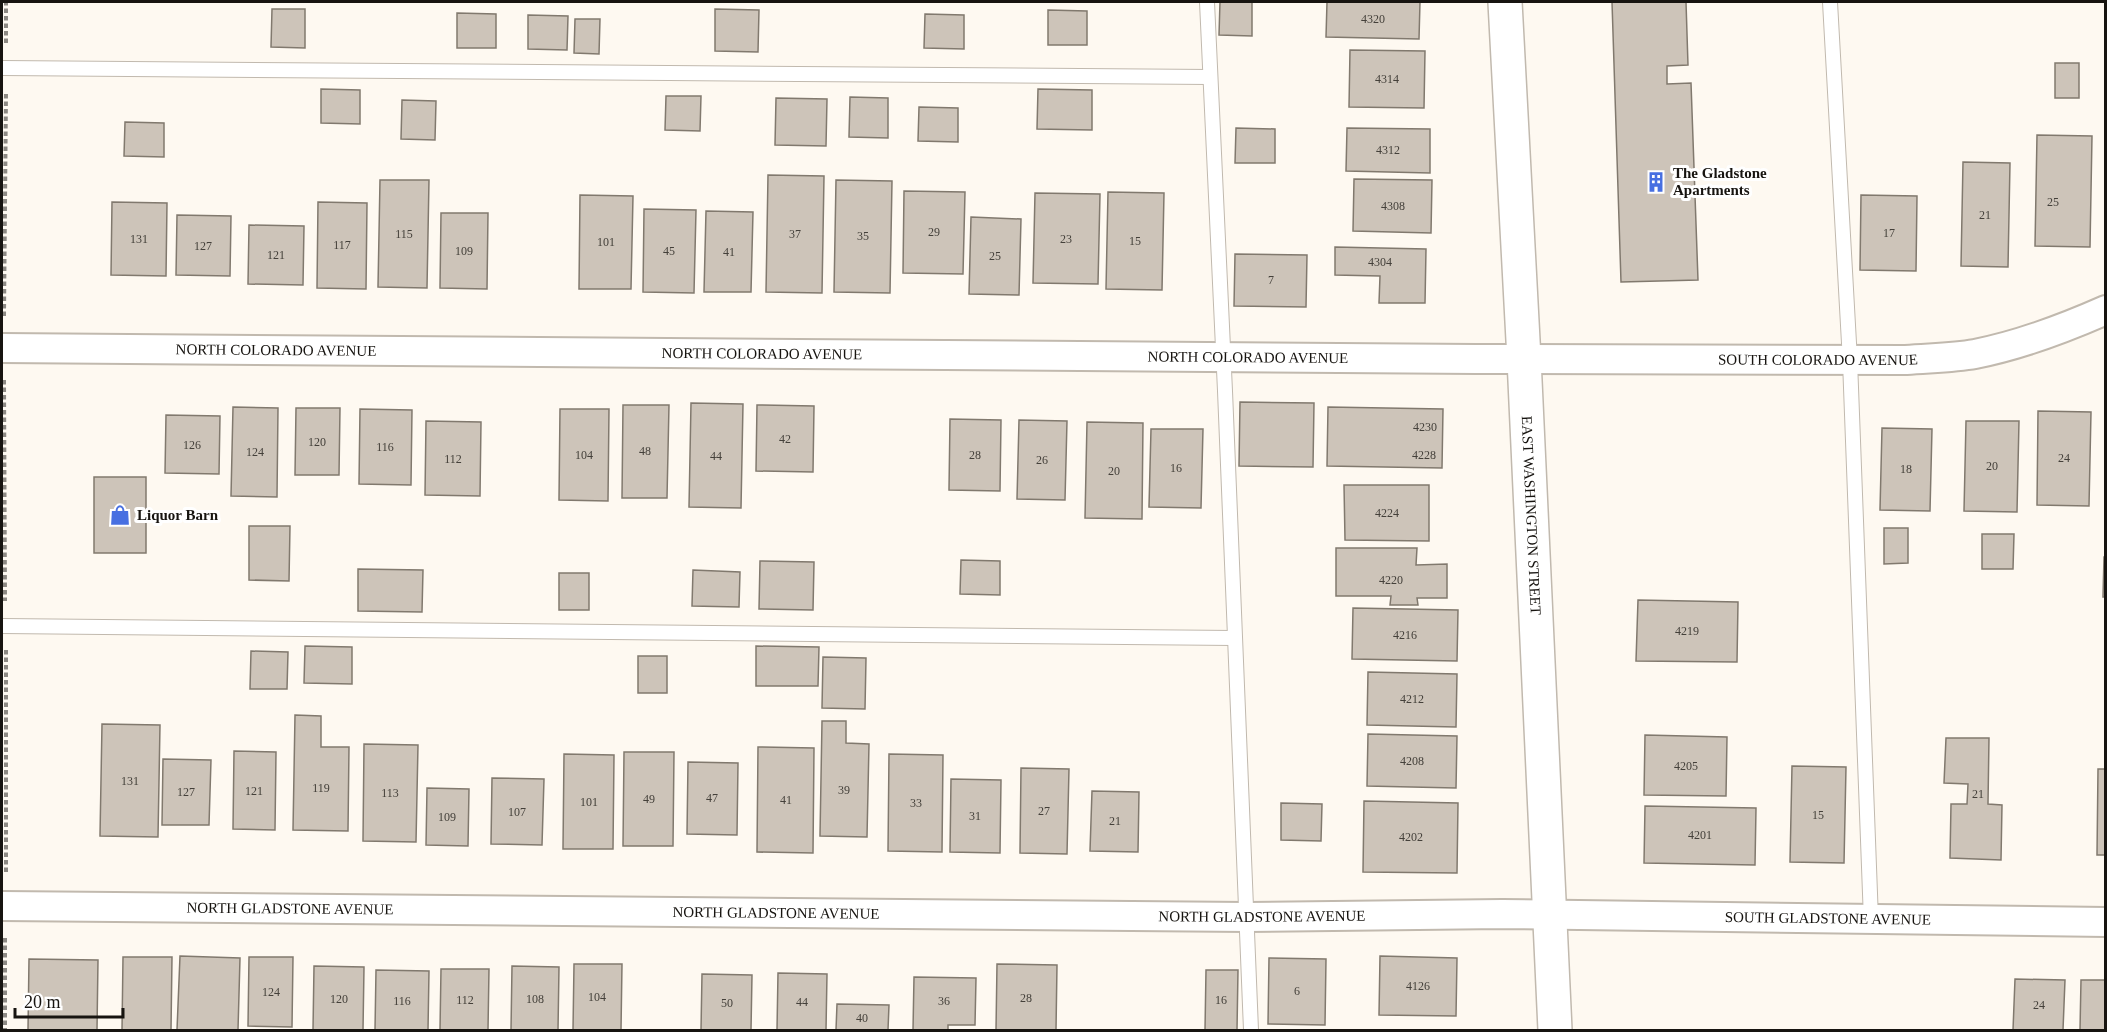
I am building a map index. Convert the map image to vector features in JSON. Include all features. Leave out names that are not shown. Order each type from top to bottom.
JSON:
[{"type":"main road","name":"EAST WASHINGTON STREET","points":[[1505,2],[1555,1030]]},
{"type":"street","name":"SOUTH COLORADO AVENUE","points":[[1524,359],[1906,360],[1973,354],[2038,338],[2106,310]]},
{"type":"street","name":"NORTH COLORADO AVENUE","points":[[2,348],[1524,359]]},
{"type":"street","name":"NORTH GLADSTONE AVENUE","points":[[2,906],[1247,917],[1502,914],[1549,916]]},
{"type":"street","name":"SOUTH GLADSTONE AVENUE","points":[[1549,916],[2106,922]]},
{"type":"lane","points":[[1207,2],[1251,1030]]},
{"type":"lane","points":[[1830,2],[1850,361],[1871,920]]},
{"type":"lane","points":[[2,68],[1209,77]]},
{"type":"lane","points":[[2,626],[1234,638]]},
{"type":"path","points":[[6,2],[6,54]]},
{"type":"path","points":[[4,315],[6,87]]},
{"type":"path","points":[[4,377],[5,602]]},
{"type":"path","points":[[6,643],[6,872]]},
{"type":"path","points":[[5,934],[5,1030]]},
{"type":"building","points":[[1220,2],[1252,2],[1252,36],[1219,35]]},
{"type":"building","points":[[1327,2],[1420,2],[1419,39],[1326,37]]},
{"type":"building","name":"The Gladstone Apartments","points":[[1612,2],[1686,2],[1688,65],[1667,66],[1667,84],[1691,83],[1698,280],[1621,282]]},
{"type":"building","points":[[272,9],[305,9],[305,48],[271,47]]},
{"type":"building","points":[[715,9],[759,10],[758,52],[715,51]]},
{"type":"building","points":[[1048,10],[1087,11],[1087,45],[1048,45]]},
{"type":"building","points":[[457,13],[496,14],[496,48],[457,48]]},
{"type":"building","points":[[925,14],[964,15],[964,49],[924,48]]},
{"type":"building","points":[[528,15],[568,16],[567,50],[528,49]]},
{"type":"building","points":[[575,19],[600,19],[599,54],[574,53]]},
{"type":"building","points":[[1350,50],[1425,51],[1424,108],[1349,107]]},
{"type":"building","points":[[2055,63],[2079,63],[2079,98],[2055,98]]},
{"type":"building","points":[[321,89],[360,90],[360,124],[321,123]]},
{"type":"building","points":[[1038,89],[1092,90],[1092,130],[1037,129]]},
{"type":"building","points":[[666,96],[701,96],[700,131],[665,130]]},
{"type":"building","points":[[850,97],[888,98],[888,138],[849,137]]},
{"type":"building","points":[[776,98],[827,99],[826,146],[775,145]]},
{"type":"building","points":[[402,100],[436,101],[435,140],[401,139]]},
{"type":"building","points":[[919,107],[958,108],[958,142],[918,141]]},
{"type":"building","points":[[125,122],[164,123],[164,157],[124,156]]},
{"type":"building","points":[[1236,128],[1275,129],[1275,163],[1235,163]]},
{"type":"building","points":[[1347,128],[1430,129],[1430,173],[1346,171]]},
{"type":"building","points":[[2037,135],[2092,136],[2090,247],[2035,246]]},
{"type":"building","points":[[1963,162],[2010,163],[2008,267],[1961,266]]},
{"type":"building","points":[[768,175],[824,176],[822,293],[766,292]]},
{"type":"building","points":[[1354,179],[1432,180],[1431,233],[1353,231]]},
{"type":"building","points":[[380,180],[429,180],[427,288],[378,287]]},
{"type":"building","points":[[836,180],[892,181],[890,293],[834,292]]},
{"type":"building","points":[[904,191],[965,192],[963,274],[903,273]]},
{"type":"building","points":[[1108,192],[1164,193],[1162,290],[1106,289]]},
{"type":"building","points":[[1035,193],[1100,194],[1098,284],[1033,283]]},
{"type":"building","points":[[580,195],[633,196],[631,289],[579,289]]},
{"type":"building","points":[[1861,195],[1917,196],[1916,271],[1860,270]]},
{"type":"building","points":[[112,202],[167,203],[166,276],[111,275]]},
{"type":"building","points":[[318,202],[367,203],[366,289],[317,288]]},
{"type":"building","points":[[644,209],[696,210],[694,293],[643,292]]},
{"type":"building","points":[[706,211],[753,212],[751,292],[704,292]]},
{"type":"building","points":[[441,213],[488,213],[487,289],[440,288]]},
{"type":"building","points":[[177,215],[231,216],[230,276],[176,275]]},
{"type":"building","points":[[971,217],[1021,219],[1019,295],[969,294]]},
{"type":"building","points":[[249,225],[304,226],[303,285],[248,284]]},
{"type":"building","points":[[1335,247],[1426,249],[1425,303],[1379,303],[1380,276],[1335,275]]},
{"type":"building","points":[[1235,254],[1307,255],[1306,307],[1234,306]]},
{"type":"building","points":[[1240,402],[1314,403],[1313,467],[1239,466]]},
{"type":"building","points":[[691,403],[743,404],[741,508],[689,507]]},
{"type":"building","points":[[623,405],[669,405],[667,498],[622,498]]},
{"type":"building","points":[[757,405],[814,406],[813,472],[756,471]]},
{"type":"building","points":[[233,407],[278,408],[277,497],[231,496]]},
{"type":"building","points":[[1328,407],[1443,409],[1442,468],[1327,466]]},
{"type":"building","points":[[296,408],[340,408],[339,475],[295,475]]},
{"type":"building","points":[[360,409],[412,410],[411,485],[359,484]]},
{"type":"building","points":[[560,409],[609,409],[608,501],[559,500]]},
{"type":"building","points":[[2038,411],[2091,412],[2089,506],[2037,505]]},
{"type":"building","points":[[166,415],[220,416],[219,474],[165,473]]},
{"type":"building","points":[[950,419],[1001,420],[1000,491],[949,490]]},
{"type":"building","points":[[1019,420],[1067,421],[1065,500],[1017,499]]},
{"type":"building","points":[[426,421],[481,422],[480,496],[425,495]]},
{"type":"building","points":[[1966,421],[2019,421],[2017,512],[1964,511]]},
{"type":"building","points":[[1087,422],[1143,423],[1142,519],[1085,518]]},
{"type":"building","points":[[1882,428],[1932,429],[1930,511],[1880,510]]},
{"type":"building","points":[[1151,429],[1203,429],[1201,508],[1149,507]]},
{"type":"building","name":"Liquor Barn","points":[[94,477],[146,477],[146,553],[94,553]]},
{"type":"building","points":[[1344,485],[1429,485],[1429,541],[1345,540]]},
{"type":"building","points":[[249,526],[290,526],[289,581],[249,580]]},
{"type":"building","points":[[1884,528],[1908,528],[1908,563],[1884,564]]},
{"type":"building","points":[[1982,534],[2014,534],[2013,569],[1982,569]]},
{"type":"building","points":[[1336,548],[1417,548],[1416,565],[1447,564],[1447,598],[1417,598],[1418,605],[1390,605],[1391,596],[1336,596]]},
{"type":"building","points":[[2104,557],[2106,557],[2106,597],[2103,597]]},
{"type":"building","points":[[961,560],[1000,561],[1000,595],[960,594]]},
{"type":"building","points":[[760,561],[814,562],[813,610],[759,609]]},
{"type":"building","points":[[358,569],[423,570],[422,612],[358,611]]},
{"type":"building","points":[[693,570],[740,572],[739,607],[692,606]]},
{"type":"building","points":[[559,573],[589,573],[589,610],[559,610]]},
{"type":"building","points":[[1638,600],[1738,602],[1737,662],[1636,661]]},
{"type":"building","points":[[1353,608],[1458,610],[1457,661],[1352,659]]},
{"type":"building","points":[[305,646],[352,647],[352,684],[304,683]]},
{"type":"building","points":[[756,646],[819,647],[818,686],[756,686]]},
{"type":"building","points":[[251,651],[288,652],[287,689],[250,689]]},
{"type":"building","points":[[638,656],[667,656],[667,693],[638,693]]},
{"type":"building","points":[[823,657],[866,658],[865,709],[822,708]]},
{"type":"building","points":[[1368,672],[1457,674],[1456,727],[1367,725]]},
{"type":"building","points":[[295,715],[321,716],[321,747],[349,747],[348,831],[293,830]]},
{"type":"building","points":[[822,721],[846,721],[846,743],[869,744],[867,837],[820,836]]},
{"type":"building","points":[[102,724],[160,725],[158,837],[100,836]]},
{"type":"building","points":[[1368,734],[1457,736],[1456,788],[1367,786]]},
{"type":"building","points":[[1645,735],[1727,737],[1726,796],[1644,795]]},
{"type":"building","points":[[1946,738],[1989,738],[1988,804],[2002,805],[2001,860],[1950,858],[1951,804],[1967,804],[1968,784],[1944,783]]},
{"type":"building","points":[[364,744],[418,745],[416,842],[363,841]]},
{"type":"building","points":[[758,747],[814,748],[813,853],[757,852]]},
{"type":"building","points":[[234,751],[276,752],[275,830],[233,829]]},
{"type":"building","points":[[624,752],[674,752],[673,846],[623,846]]},
{"type":"building","points":[[564,754],[614,755],[613,849],[563,849]]},
{"type":"building","points":[[889,754],[943,755],[942,852],[888,851]]},
{"type":"building","points":[[163,759],[211,760],[209,825],[162,825]]},
{"type":"building","points":[[688,762],[738,763],[737,835],[687,834]]},
{"type":"building","points":[[1792,766],[1846,767],[1844,863],[1790,862]]},
{"type":"building","points":[[1021,768],[1069,769],[1067,854],[1020,853]]},
{"type":"building","points":[[2098,769],[2106,769],[2106,855],[2097,855]]},
{"type":"building","points":[[492,778],[544,779],[542,845],[491,844]]},
{"type":"building","points":[[951,779],[1001,780],[1000,853],[950,852]]},
{"type":"building","points":[[427,788],[469,789],[468,846],[426,845]]},
{"type":"building","points":[[1092,791],[1139,792],[1138,852],[1090,851]]},
{"type":"building","points":[[1364,801],[1458,803],[1457,873],[1363,872]]},
{"type":"building","points":[[1281,803],[1322,804],[1321,841],[1281,840]]},
{"type":"building","points":[[1645,806],[1756,808],[1755,865],[1644,863]]},
{"type":"building","points":[[180,956],[240,958],[238,1030],[177,1030]]},
{"type":"building","points":[[1380,956],[1457,958],[1456,1016],[1379,1015]]},
{"type":"building","points":[[123,957],[172,957],[171,1030],[122,1030]]},
{"type":"building","points":[[249,957],[293,957],[292,1027],[248,1026]]},
{"type":"building","points":[[1269,958],[1326,959],[1325,1025],[1268,1024]]},
{"type":"building","points":[[29,959],[98,960],[97,1030],[28,1030]]},
{"type":"building","points":[[574,964],[622,964],[621,1030],[573,1030]]},
{"type":"building","points":[[997,964],[1057,965],[1056,1030],[996,1030]]},
{"type":"building","points":[[314,966],[364,967],[363,1030],[313,1030]]},
{"type":"building","points":[[512,966],[559,967],[558,1030],[511,1030]]},
{"type":"building","points":[[441,969],[489,969],[488,1030],[440,1030]]},
{"type":"building","points":[[376,970],[429,971],[428,1030],[375,1030]]},
{"type":"building","points":[[1206,970],[1238,970],[1237,1030],[1205,1030]]},
{"type":"building","points":[[778,973],[827,974],[826,1030],[777,1030]]},
{"type":"building","points":[[702,974],[752,975],[751,1030],[701,1030]]},
{"type":"building","points":[[914,977],[976,978],[975,1025],[948,1025],[948,1030],[913,1030]]},
{"type":"building","points":[[2015,979],[2065,980],[2063,1030],[2013,1030]]},
{"type":"building","points":[[2081,980],[2106,980],[2106,1030],[2080,1030]]},
{"type":"building","points":[[837,1004],[889,1005],[888,1030],[836,1030]]},
{"type":"place","name":"The Gladstone Apartments","points":[[1656,182]]},
{"type":"place","name":"Liquor Barn","points":[[120,515]]}]
